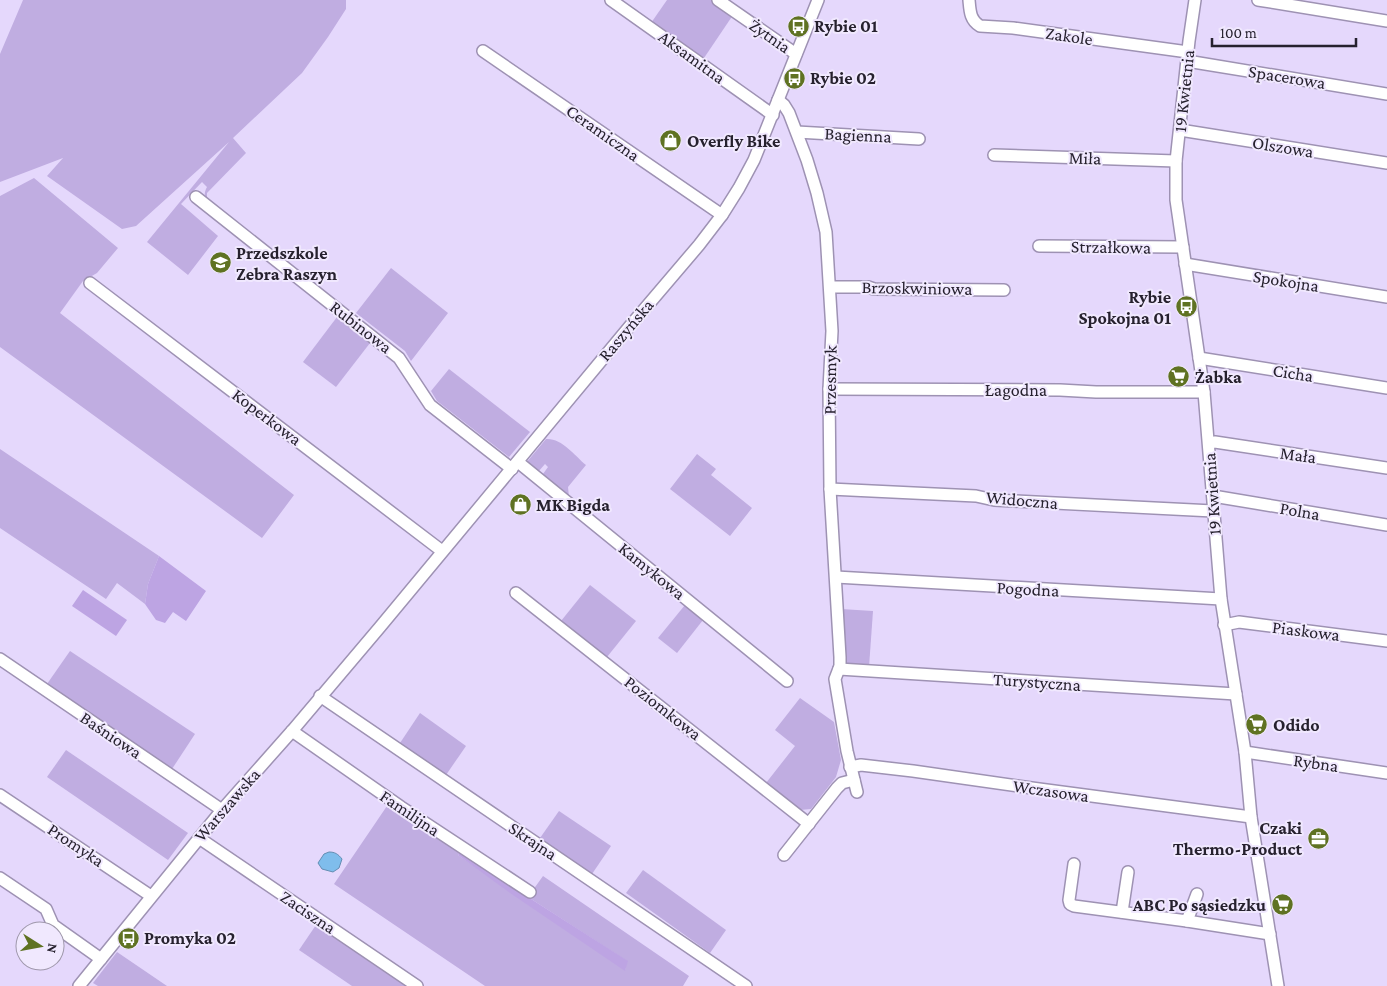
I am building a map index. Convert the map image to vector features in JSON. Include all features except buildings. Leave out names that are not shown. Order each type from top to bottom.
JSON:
[{"type":"street","name":"Aksamitna","points":[[611,0],[773,115]]},
{"type":"street","name":"Żytnia","points":[[718,0],[796,54]]},
{"type":"street","name":"Raszyńska","points":[[380,627],[722,215],[750,167],[773,115],[818,0]]},
{"type":"street","name":"Zakole","points":[[968,0],[972,20],[982,26],[1014,28],[1187,56]]},
{"type":"street","name":"19 Kwietnia","points":[[1195,0],[1176,161],[1176,200],[1204,392],[1224,625],[1245,752],[1251,817],[1278,986]]},
{"type":"street","points":[[1258,0],[1387,21]]},
{"type":"street","name":"Ceramiczna","points":[[484,51],[722,215]]},
{"type":"street","name":"Spacerowa","points":[[1187,56],[1387,94]]},
{"type":"street","name":"Przesmyk","points":[[778,100],[789,113],[807,160],[826,232],[832,331],[829,389],[830,489],[840,657],[839,669],[835,680],[850,767],[857,792]]},
{"type":"street","name":"Olszowa","points":[[1180,130],[1387,164]]},
{"type":"street","name":"Bagienna","points":[[796,132],[919,139]]},
{"type":"street","name":"Miła","points":[[994,155],[1176,161]]},
{"type":"street","name":"Rubinowa","points":[[196,197],[399,358],[430,405],[515,465]]},
{"type":"street","name":"Strzałkowa","points":[[1039,246],[1183,247]]},
{"type":"street","name":"Spokojna","points":[[1186,264],[1387,297]]},
{"type":"street","name":"Koperkowa","points":[[90,283],[442,551]]},
{"type":"street","name":"Brzoskwiniowa","points":[[830,287],[1004,290]]},
{"type":"street","name":"Cicha","points":[[1199,358],[1387,388]]},
{"type":"street","name":"Łagodna","points":[[829,389],[1204,392]]},
{"type":"street","name":"Mała","points":[[1208,443],[1215,442],[1387,468]]},
{"type":"street","name":"Kamykowa","points":[[515,465],[787,681]]},
{"type":"street","name":"Widoczna","points":[[830,489],[976,496],[994,500],[1214,511]]},
{"type":"street","name":"Polna","points":[[1212,496],[1387,525]]},
{"type":"street","name":"Pogodna","points":[[836,577],[1221,600]]},
{"type":"street","name":"Poziomkowa","points":[[516,593],[809,824]]},
{"type":"street","name":"Piaskowa","points":[[1224,625],[1239,622],[1387,641]]},
{"type":"street","name":"Warszawska","points":[[79,986],[222,810],[380,627]]},
{"type":"street","name":"Baśniowa","points":[[0,659],[222,810]]},
{"type":"street","name":"Turystyczna","points":[[839,669],[1236,694]]},
{"type":"street","name":"Skrajna","points":[[320,696],[746,986]]},
{"type":"street","name":"Familijna","points":[[292,731],[401,807],[530,892]]},
{"type":"street","name":"Rybna","points":[[1245,752],[1387,773]]},
{"type":"street","name":"Wczasowa","points":[[850,767],[859,765],[913,771],[1039,790],[1251,817]]},
{"type":"street","points":[[784,855],[837,788],[842,783],[854,780]]},
{"type":"street","name":"Promyka","points":[[0,794],[151,896]]},
{"type":"street","name":"Zaciszna","points":[[199,838],[417,986]]},
{"type":"street","points":[[1074,864],[1070,904],[1074,906],[1270,934]]},
{"type":"street","points":[[1122,912],[1128,872]]},
{"type":"street","points":[[0,878],[46,909],[54,925],[101,958]]},
{"type":"street","points":[[1187,921],[1196,894]]},
{"type":"shaded area","points":[[23,0],[346,0],[346,9],[302,73],[233,138],[246,153],[207,193],[207,199],[218,207],[216,209],[206,199],[205,191],[207,187],[202,182],[181,204],[218,236],[188,275],[147,242],[229,142],[136,226],[122,229],[47,176],[63,158],[0,182],[0,54]]},
{"type":"shaded area","points":[[667,0],[712,0],[733,15],[704,58],[651,23]]},
{"type":"shaded area","points":[[34,178],[118,248],[97,273],[83,281],[60,313],[294,495],[262,538],[0,347],[0,196]]},
{"type":"shaded area","points":[[391,268],[448,313],[411,361],[405,351],[356,313]]},
{"type":"shaded area","points":[[337,317],[370,343],[336,387],[303,362]]},
{"type":"shaded area","points":[[449,369],[530,432],[509,457],[437,401],[431,391]]},
{"type":"shaded area","points":[[546,439],[552,439],[563,444],[586,465],[568,487],[569,497],[547,480],[548,478],[543,474],[548,467],[545,464],[538,472],[526,463]]},
{"type":"shaded area","points":[[0,449],[159,556],[148,584],[145,604],[117,583],[106,599],[0,528]]},
{"type":"shaded area","points":[[697,454],[716,469],[711,475],[752,508],[730,536],[670,489]]},
{"type":"shaded area","points":[[159,556],[206,591],[186,621],[173,612],[165,623],[156,620],[145,604],[148,584]]},
{"type":"shaded area","points":[[590,585],[636,621],[607,657],[561,621]]},
{"type":"shaded area","points":[[83,590],[127,620],[116,636],[72,606]]},
{"type":"shaded area","points":[[685,605],[703,620],[677,653],[658,638]]},
{"type":"shaded area","points":[[841,609],[873,611],[869,667],[847,665],[845,663]]},
{"type":"shaded area","points":[[70,651],[195,734],[172,769],[47,684]]},
{"type":"shaded area","points":[[800,698],[834,722],[841,760],[836,777],[811,809],[800,810],[766,783],[795,746],[775,730]]},
{"type":"shaded area","points":[[420,713],[466,746],[446,775],[400,743]]},
{"type":"shaded area","points":[[66,750],[188,833],[168,860],[47,777]]},
{"type":"shaded area","points":[[389,803],[461,851],[458,855],[625,970],[627,961],[528,897],[543,876],[689,976],[683,986],[485,986],[334,884]]},
{"type":"shaded area","points":[[559,811],[611,846],[592,874],[540,838]]},
{"type":"shaded area","points":[[461,851],[528,897],[628,961],[625,971],[510,893],[458,855]]},
{"type":"shaded area","points":[[643,870],[726,930],[710,953],[626,893]]},
{"type":"shaded area","points":[[316,925],[406,986],[352,986],[299,950]]},
{"type":"shaded area","points":[[117,952],[167,986],[98,986],[93,983]]},
{"type":"water","points":[[333,852],[342,859],[339,868],[333,872],[322,869],[318,863],[324,854]]},
{"type":"place","name":"Rybie 01","points":[[798,26]]},
{"type":"place","name":"Rybie 02","points":[[794,78]]},
{"type":"place","name":"Overfly Bike","points":[[671,141]]},
{"type":"place","name":"Przedszkole Zebra Raszyn","points":[[220,263]]},
{"type":"place","name":"Rybie Spokojna 01","points":[[1187,307]]},
{"type":"place","name":"Żabka","points":[[1179,377]]},
{"type":"place","name":"MK Bigda","points":[[520,505]]},
{"type":"place","name":"Odido","points":[[1257,725]]},
{"type":"place","name":"Czaki Thermo-Product","points":[[1318,838]]},
{"type":"place","name":"ABC Po sąsiedzku","points":[[1282,905]]},
{"type":"place","name":"Promyka 02","points":[[128,938]]}]
